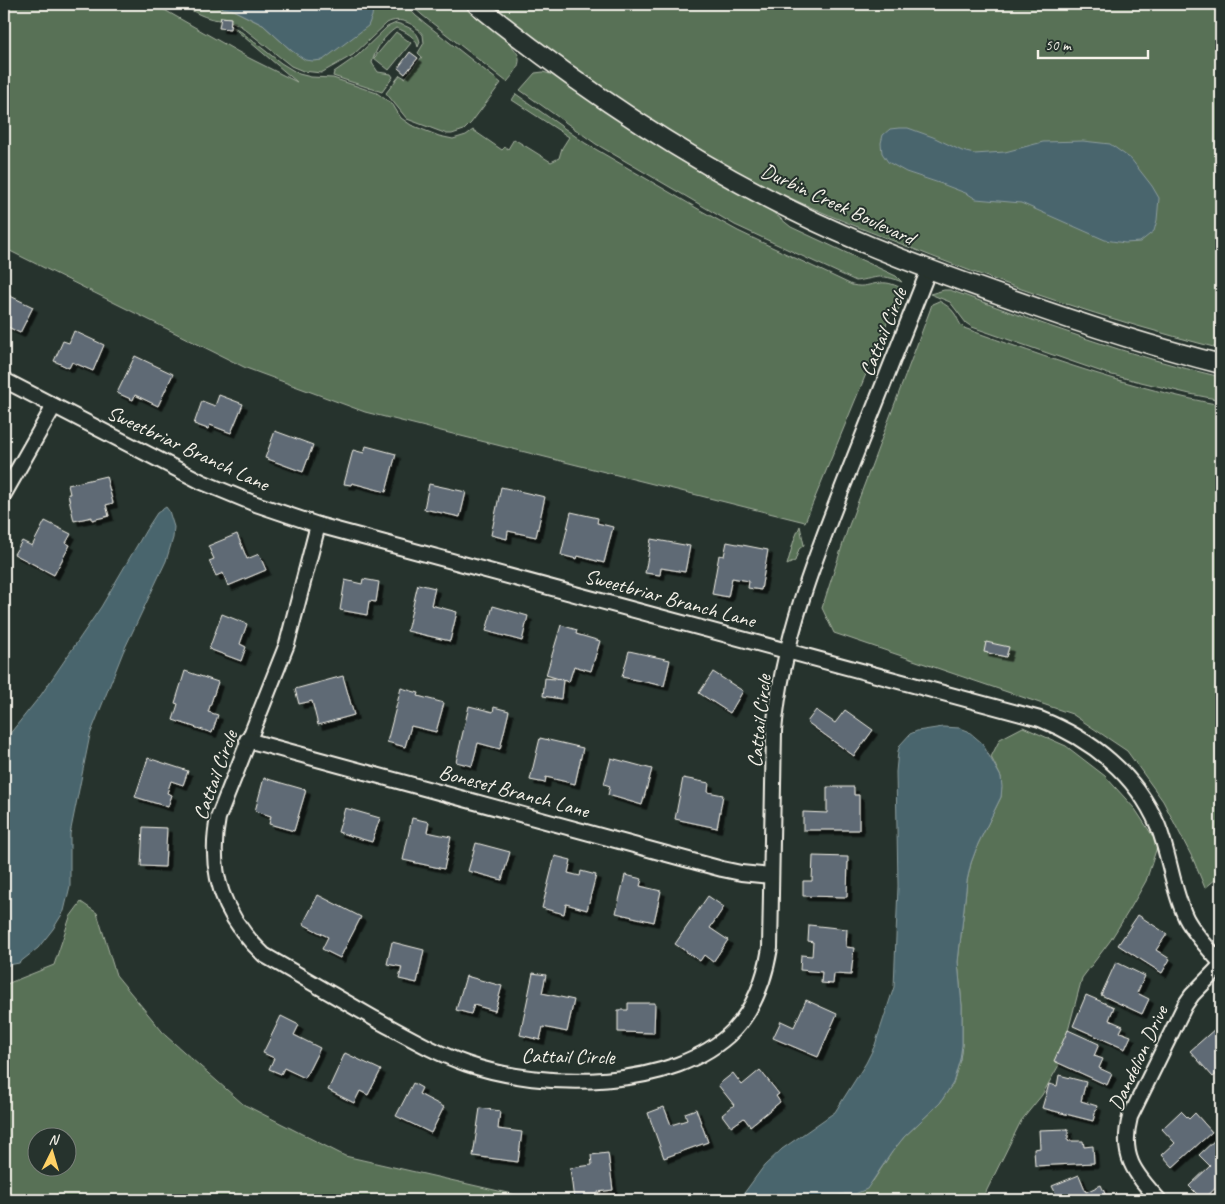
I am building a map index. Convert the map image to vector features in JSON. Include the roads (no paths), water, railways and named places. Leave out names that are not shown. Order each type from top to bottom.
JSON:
[{"type":"street","name":"Durbin Creek Boulevard","points":[[476,4],[524,43],[657,136],[791,210],[842,234],[929,269],[1076,322],[1177,353],[1221,364]]},
{"type":"street","name":"Cattail Circle","points":[[318,525],[286,644],[247,740],[218,818],[214,835],[214,859],[219,886],[236,924],[248,940],[264,955],[321,988],[436,1051],[489,1070],[547,1080],[590,1081],[624,1078],[666,1069],[682,1063],[706,1052],[734,1030],[755,1000],[762,984],[770,948],[774,731],[777,699],[788,650],[816,555],[929,269]]},
{"type":"street","name":"Sweetbriar Branch Lane","points":[[4,380],[202,482],[253,503],[318,525],[788,650],[1040,719],[1065,729],[1089,743],[1124,774],[1143,798],[1158,825],[1168,853],[1178,898],[1187,919],[1199,938],[1221,964]]},
{"type":"street","points":[[4,494],[54,406]]},
{"type":"street","name":"Boneset Branch Lane","points":[[247,740],[722,869],[771,876]]},
{"type":"street","name":"Dandelion Drive","points":[[1159,1200],[1139,1178],[1132,1166],[1126,1145],[1130,1117],[1186,1005],[1192,995],[1221,964]]},
{"type":"water","points":[[211,4],[371,4],[373,8],[368,26],[323,60],[313,61],[305,60],[292,51],[263,25],[233,10]]},
{"type":"water","points":[[908,128],[933,137],[962,151],[974,154],[1005,152],[1043,142],[1083,141],[1110,144],[1131,159],[1159,198],[1154,231],[1140,242],[1125,243],[1105,240],[1021,203],[976,199],[968,194],[906,172],[888,162],[882,153],[881,143],[883,135],[890,129]]},
{"type":"water","points":[[166,507],[174,527],[173,538],[166,561],[123,652],[90,735],[70,834],[70,886],[64,911],[38,948],[19,963],[4,966],[4,741],[41,695],[101,607],[157,513]]},
{"type":"water","points":[[943,727],[960,728],[968,731],[982,743],[1001,777],[1002,787],[1001,797],[978,844],[967,881],[958,962],[962,1006],[962,1045],[953,1083],[940,1103],[904,1137],[867,1189],[855,1194],[845,1194],[816,1200],[739,1200],[764,1166],[782,1149],[835,1112],[875,1045],[894,987],[898,886],[896,772],[898,751],[900,745],[910,734]]}]
